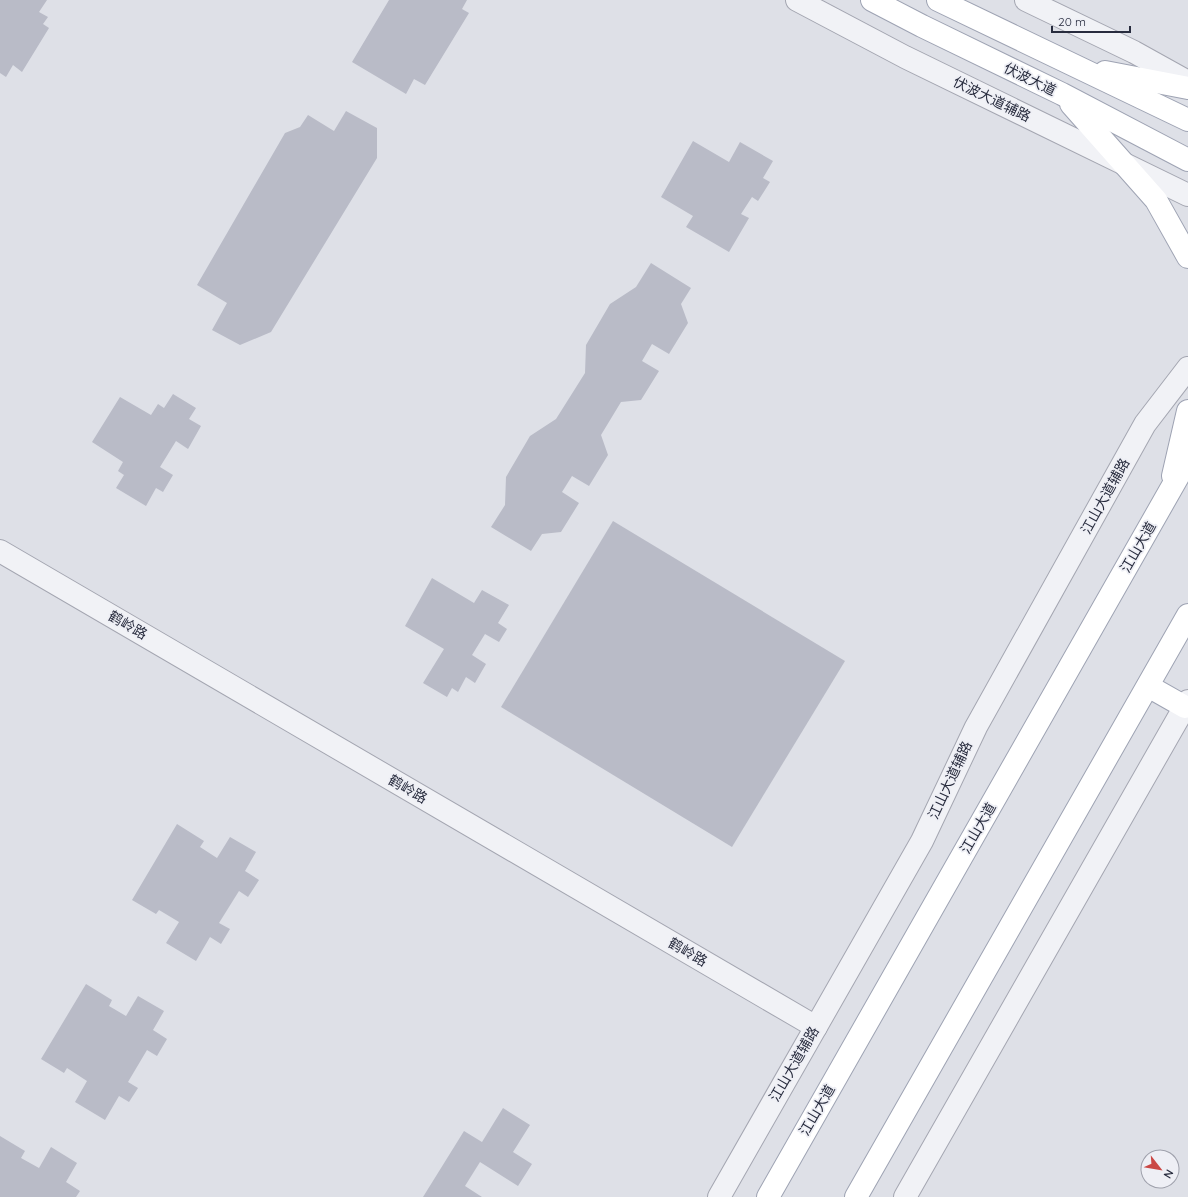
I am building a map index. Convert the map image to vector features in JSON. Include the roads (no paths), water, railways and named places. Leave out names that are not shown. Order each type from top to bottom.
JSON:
[{"type":"main road","name":"伏波大道","points":[[872,0],[1062,94],[1188,160]]},
{"type":"main road","points":[[938,0],[1188,120]]},
{"type":"main road","points":[[1073,65],[1188,88]]},
{"type":"main road","points":[[1062,94],[1156,200],[1188,257]]},
{"type":"main road","points":[[1169,493],[1188,411]]},
{"type":"main road","name":"江山大道","points":[[768,1197],[1188,459]]},
{"type":"main road","points":[[856,1197],[1188,615]]},
{"type":"main road","points":[[1148,686],[1186,704]]},
{"type":"street","name":"伏波大道辅路","points":[[797,0],[905,57],[1188,194]]},
{"type":"street","points":[[1026,0],[1134,52],[1188,82]]},
{"type":"street","name":"江山大道辅路","points":[[719,1197],[922,841],[976,727],[1145,424],[1188,368]]},
{"type":"street","name":"鹤岭路","points":[[0,551],[816,1027]]},
{"type":"street","points":[[905,1197],[1186,704]]}]
